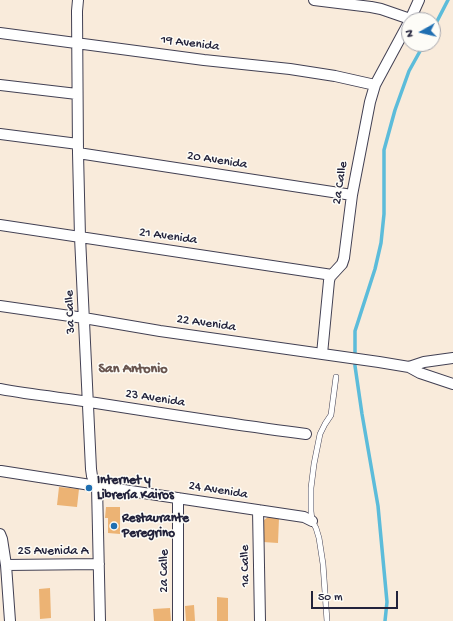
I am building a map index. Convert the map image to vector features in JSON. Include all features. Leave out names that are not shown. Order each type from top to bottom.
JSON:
[{"type":"street","name":"3a Calle","points":[[78,0],[77,94],[80,237],[87,402],[92,476],[97,486],[100,621]]},
{"type":"street","points":[[314,0],[371,7],[401,17]]},
{"type":"street","name":"2a Calle","points":[[414,12],[419,0]]},
{"type":"street","name":"19 Avenida","points":[[0,33],[204,60],[290,69],[335,76],[375,85]]},
{"type":"street","name":"2a Calle","points":[[327,355],[329,281],[330,277],[342,264],[344,258],[352,195],[370,102],[375,85],[401,37]]},
{"type":"street","points":[[0,85],[77,94]]},
{"type":"street","name":"20 Avenida","points":[[0,134],[352,195]]},
{"type":"street","name":"21 Avenida","points":[[0,225],[332,275]]},
{"type":"street","name":"22 Avenida","points":[[0,306],[409,367],[420,373],[453,384]]},
{"type":"street","name":"22 Avenida","points":[[409,367],[424,362],[453,358]]},
{"type":"street","name":"23 Avenida","points":[[0,389],[306,434]]},
{"type":"street","name":"24 Avenida","points":[[1,471],[304,517],[312,521]]},
{"type":"street","name":"2a Calle","points":[[178,498],[178,621]]},
{"type":"street","name":"1a Calle","points":[[258,510],[260,621]]},
{"type":"street","points":[[0,534],[6,565],[4,581],[10,621]]},
{"type":"street","name":"25 Avenida A","points":[[6,565],[99,564]]},
{"type":"lane","points":[[327,621],[323,564],[319,538],[312,521],[311,488],[320,434],[331,415],[336,377]]},
{"type":"building","points":[[59,487],[79,489],[77,507],[57,505]]},
{"type":"building","points":[[106,507],[120,507],[120,534],[108,533],[108,518],[105,518]]},
{"type":"building","points":[[268,517],[279,518],[278,543],[263,542],[264,520]]},
{"type":"building","points":[[50,588],[51,618],[40,619],[39,589]]},
{"type":"building","points":[[217,597],[228,598],[228,621],[217,621]]},
{"type":"building","points":[[194,605],[195,621],[186,621],[185,606]]},
{"type":"building","points":[[170,608],[171,621],[154,621],[153,609]]},
{"type":"waterway","points":[[441,14],[448,0]]},
{"type":"waterway","points":[[385,621],[387,602],[378,506],[355,366],[355,331],[375,269],[381,243],[384,214],[384,150],[395,110],[409,71],[420,52]]},
{"type":"place","name":"Internet y Librería Kairos","points":[[89,488]]},
{"type":"place","name":"Restaurante Peregrino","points":[[114,526]]},
{"type":"district","name":"San Antonio","points":[[133,370]]}]
